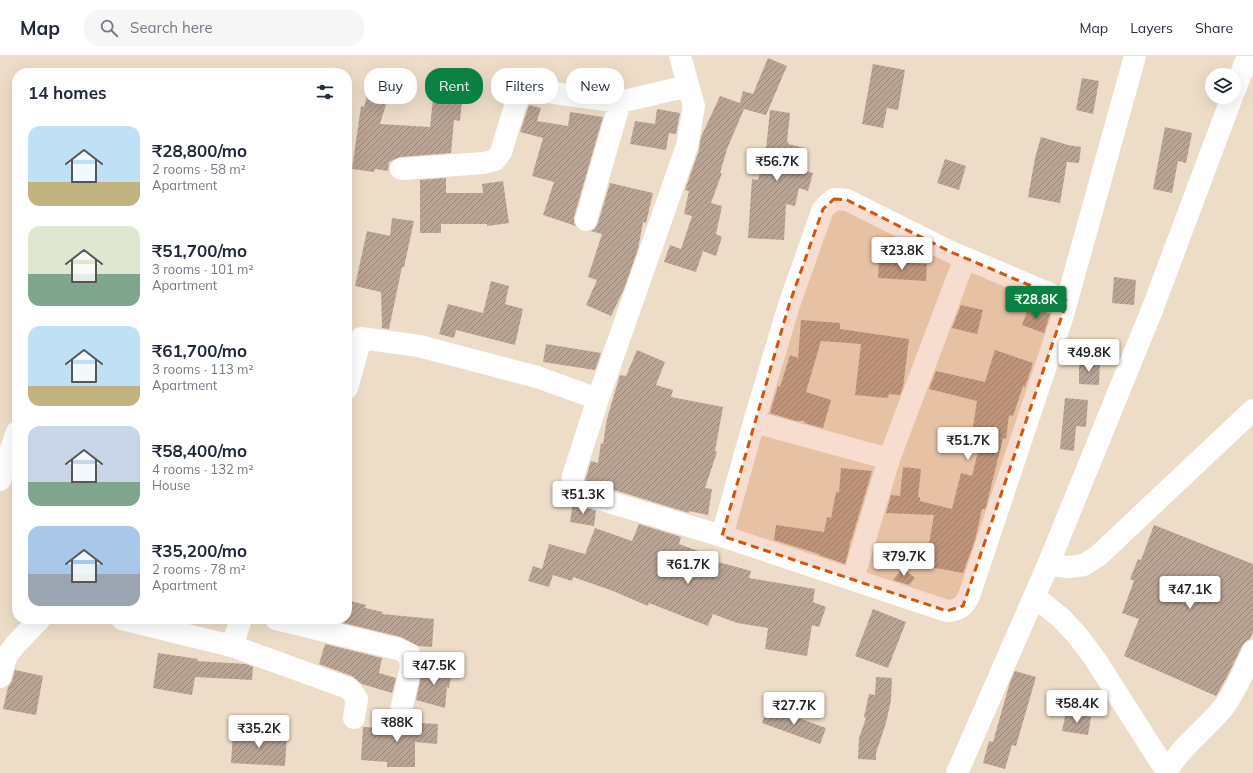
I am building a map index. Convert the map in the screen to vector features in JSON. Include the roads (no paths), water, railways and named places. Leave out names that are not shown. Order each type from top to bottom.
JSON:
[{"type":"street","points":[[680,56],[694,106],[686,146],[598,399],[573,476],[572,486],[579,493],[722,536],[947,611],[955,611],[963,606],[971,588],[1067,301],[1135,56]]},
{"type":"street","points":[[1241,74],[1248,56]]},
{"type":"street","points":[[624,101],[688,86]]},
{"type":"street","points":[[401,170],[484,163],[495,160],[501,152],[516,103],[522,92],[532,90],[566,95]]},
{"type":"street","points":[[586,220],[619,104]]},
{"type":"street","points":[[957,773],[1048,565],[1152,310],[1229,104]]},
{"type":"street","points":[[722,536],[789,305],[823,209],[834,199],[847,200],[965,258],[1067,301]]},
{"type":"street","points":[[853,579],[889,458],[965,258]]},
{"type":"street","points":[[352,349],[354,334],[419,346],[537,377],[598,399]]},
{"type":"street","points":[[1048,565],[1070,567],[1084,565],[1098,556],[1253,410]]},
{"type":"street","points":[[754,422],[889,458]]},
{"type":"street","points":[[0,480],[12,446]]},
{"type":"street","points":[[1034,596],[1062,618],[1077,634],[1095,659],[1166,772],[1179,753],[1223,707],[1235,689],[1253,651]]},
{"type":"street","points":[[0,677],[6,657],[7,644],[33,624]]},
{"type":"street","points":[[142,624],[232,646],[348,688],[357,700],[354,718]]},
{"type":"street","points":[[232,646],[239,624]]},
{"type":"street","points":[[296,624],[409,654],[411,667],[401,710]]}]
